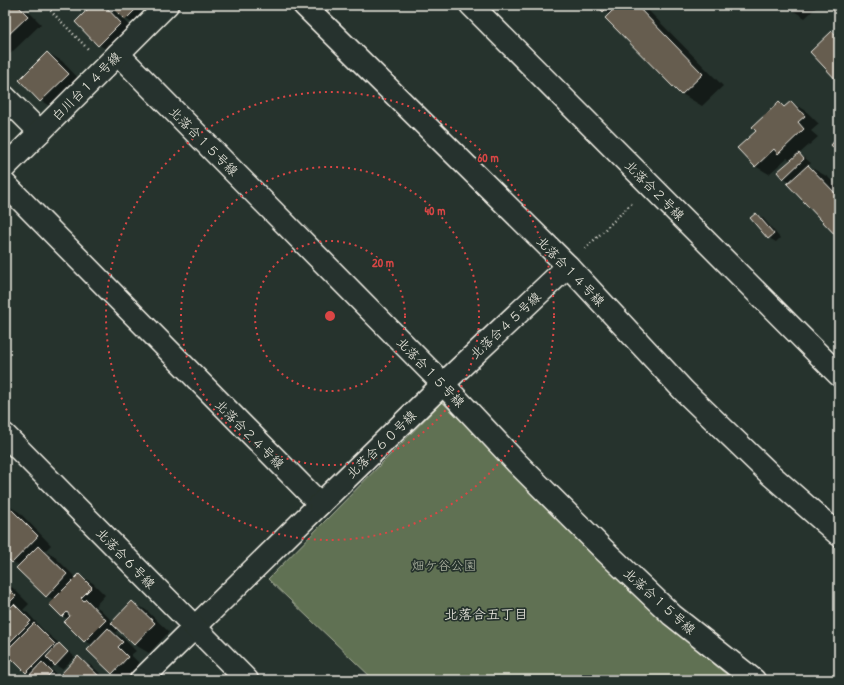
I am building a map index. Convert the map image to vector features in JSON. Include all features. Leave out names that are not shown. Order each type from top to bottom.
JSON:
[{"type":"street","name":"北落合１４号線","points":[[304,5],[568,266],[684,391],[771,475],[839,535]]},
{"type":"street","name":"北落合２号線","points":[[470,5],[839,375]]},
{"type":"street","name":"白川台１４号線","points":[[5,167],[165,6]]},
{"type":"street","name":"北落合１５号線","points":[[112,60],[443,384],[517,463],[604,550],[672,615],[754,680]]},
{"type":"street","points":[[5,97],[40,132]]},
{"type":"street","name":"北落合２４号線","points":[[5,184],[320,504]]},
{"type":"street","name":"北落合４５号線","points":[[443,384],[568,266]]},
{"type":"street","name":"北落合６０号線","points":[[320,504],[443,384]]},
{"type":"street","name":"北落合６号線","points":[[5,435],[247,680]]},
{"type":"street","points":[[140,680],[320,504]]},
{"type":"path","points":[[45,5],[112,60]]},
{"type":"path","points":[[568,266],[650,185]]},
{"type":"green space","name":"畑ケ谷公園","points":[[442,402],[567,525],[652,612],[733,680],[374,680],[268,579]]},
{"type":"building","points":[[5,5],[17,5],[28,16],[5,38]]},
{"type":"building","points":[[92,5],[104,5],[121,23],[98,46],[75,22]]},
{"type":"building","points":[[110,5],[134,5],[137,8],[125,20]]},
{"type":"building","points":[[597,5],[610,5],[603,12]]},
{"type":"building","points":[[618,5],[636,5],[703,74],[681,95],[605,18]]},
{"type":"building","points":[[832,31],[839,39],[839,83],[810,52]]},
{"type":"building","points":[[47,52],[69,74],[40,102],[19,80]]},
{"type":"building","points":[[791,101],[805,116],[798,122],[804,129],[778,154],[774,149],[755,167],[737,148],[756,131],[752,127],[779,102],[784,107]]},
{"type":"building","points":[[837,138],[839,140],[839,154],[831,145]]},
{"type":"building","points":[[799,153],[804,159],[783,179],[777,172]]},
{"type":"building","points":[[808,165],[839,197],[839,239],[787,184]]},
{"type":"building","points":[[756,213],[774,234],[768,239],[750,218]]},
{"type":"building","points":[[5,503],[38,536],[12,563],[5,556]]},
{"type":"building","points":[[38,546],[67,574],[46,597],[16,568]]},
{"type":"building","points":[[79,574],[92,587],[81,598],[84,601],[86,599],[106,620],[84,642],[64,622],[70,616],[67,612],[62,617],[49,604]]},
{"type":"building","points":[[5,585],[16,596],[5,607]]},
{"type":"building","points":[[132,601],[155,623],[134,645],[111,623]]},
{"type":"building","points":[[14,604],[31,621],[5,647],[5,613]]},
{"type":"building","points":[[34,623],[55,644],[26,673],[5,652]]},
{"type":"building","points":[[108,628],[123,642],[118,647],[128,657],[112,674],[87,650]]},
{"type":"building","points":[[59,643],[68,652],[55,666],[46,657]]},
{"type":"building","points":[[78,656],[103,680],[66,680],[60,675]]},
{"type":"building","points":[[42,662],[52,672],[44,680],[25,680]]},
{"type":"district","name":"北落合五丁目","points":[[486,614]]}]
